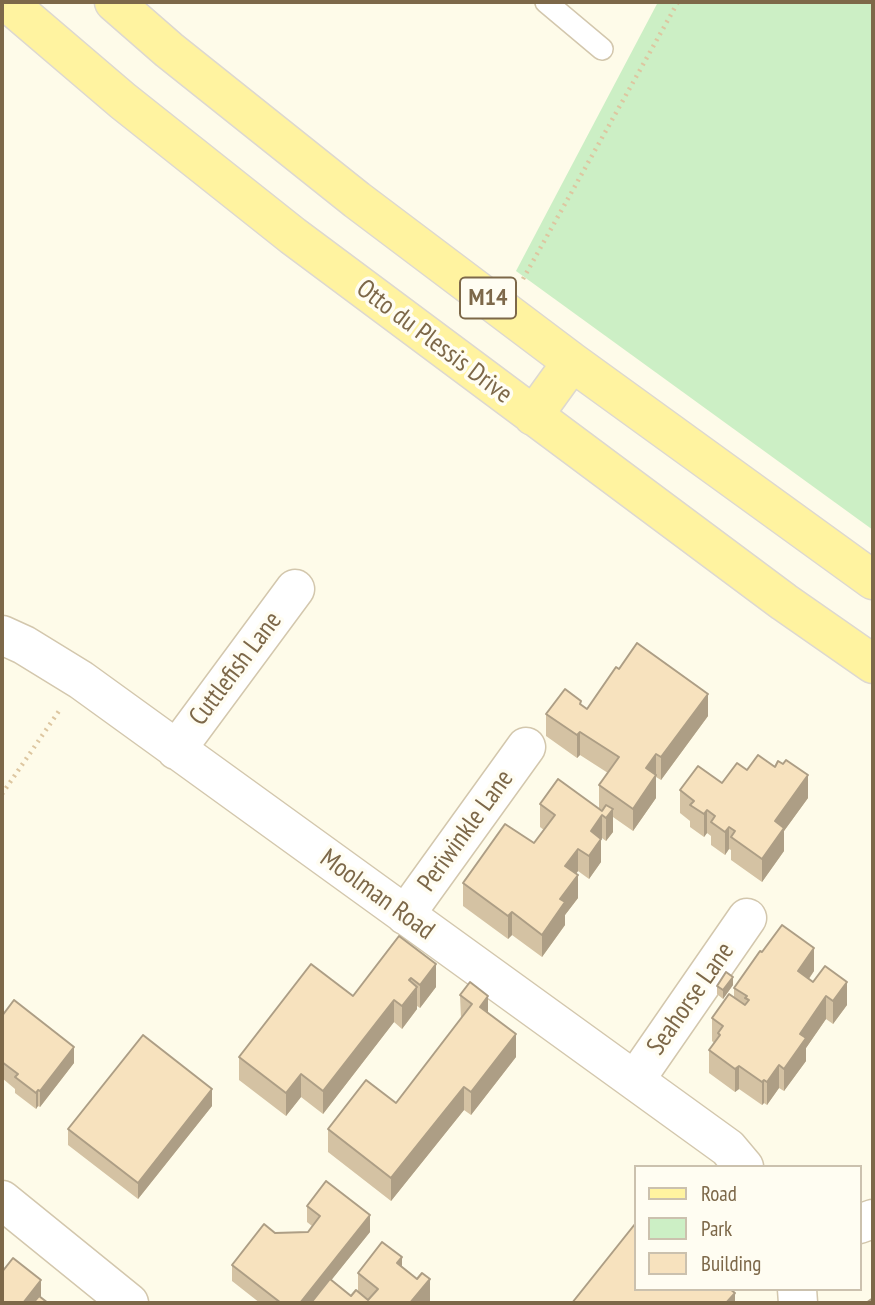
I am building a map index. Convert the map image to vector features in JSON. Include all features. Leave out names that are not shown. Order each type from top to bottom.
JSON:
[{"type":"main road","name":"Otto du Plessis Drive","points":[[7,2],[123,101],[303,245],[784,602],[873,664]]},
{"type":"main road","name":"M14","points":[[114,2],[169,50],[357,200],[572,362],[873,580]]},
{"type":"main road","points":[[533,416],[572,362]]},
{"type":"street","name":"Cuttlefish Lane","points":[[176,750],[295,589]]},
{"type":"street","name":"Moolman Road","points":[[2,635],[24,645],[81,680],[728,1148],[742,1165]]},
{"type":"street","name":"Periwinkle Lane","points":[[405,915],[526,747]]},
{"type":"street","name":"Seahorse Lane","points":[[635,1080],[747,918]]},
{"type":"street","points":[[2,1200],[129,1303]]},
{"type":"lane","points":[[546,2],[603,49]]},
{"type":"path","points":[[521,282],[678,2]]},
{"type":"path","points":[[2,794],[81,680]]},
{"type":"green space","points":[[658,2],[873,2],[873,530],[516,271]]},
{"type":"building","points":[[637,643],[708,694],[661,757],[656,754],[646,768],[656,775],[633,809],[599,785],[619,757],[580,732],[577,735],[546,714],[565,689],[587,709],[616,667],[619,669]]},
{"type":"building","points":[[758,755],[775,767],[778,761],[783,764],[786,760],[808,775],[775,821],[784,828],[762,859],[731,837],[735,831],[729,827],[725,832],[711,822],[715,816],[707,810],[704,814],[690,805],[694,801],[680,790],[698,766],[722,783],[737,763],[747,770]]},
{"type":"building","points":[[558,779],[602,811],[606,805],[613,809],[606,818],[602,815],[591,831],[601,839],[589,856],[578,849],[565,866],[578,875],[560,899],[565,902],[542,935],[512,912],[508,916],[463,883],[505,824],[534,843],[555,815],[540,804]]},
{"type":"building","points":[[782,925],[814,948],[798,971],[813,982],[825,966],[847,982],[833,1001],[826,996],[800,1034],[806,1038],[784,1069],[779,1065],[767,1082],[762,1082],[739,1066],[735,1069],[709,1050],[723,1026],[712,1018],[729,994],[745,1005],[749,1000],[734,988]]},
{"type":"building","points":[[399,936],[436,964],[420,985],[411,978],[409,980],[417,987],[402,1006],[394,1000],[323,1091],[301,1074],[286,1093],[239,1057],[311,964],[353,996]]},
{"type":"building","points":[[726,972],[733,977],[723,990],[717,986]]},
{"type":"building","points":[[470,982],[488,996],[480,1007],[516,1034],[471,1092],[464,1087],[391,1178],[328,1129],[366,1080],[396,1103],[472,1004],[460,995]]},
{"type":"building","points":[[14,1000],[74,1047],[36,1093],[15,1077],[18,1074],[2,1062],[2,1016]]},
{"type":"building","points":[[143,1035],[212,1089],[138,1183],[68,1129]]},
{"type":"building","points":[[326,1181],[370,1215],[300,1303],[281,1303],[232,1265],[264,1224],[275,1233],[308,1232],[320,1216],[307,1206]]},
{"type":"building","points":[[634,1225],[634,1291],[735,1293],[726,1303],[572,1303]]},
{"type":"building","points":[[382,1242],[402,1257],[397,1263],[417,1279],[422,1273],[430,1279],[410,1303],[311,1303],[330,1279],[351,1296],[356,1290],[368,1300],[378,1289],[358,1273]]},
{"type":"building","points":[[13,1258],[41,1280],[23,1303],[2,1303],[2,1272]]},
{"type":"building","points":[[39,1296],[48,1303],[33,1303]]}]
